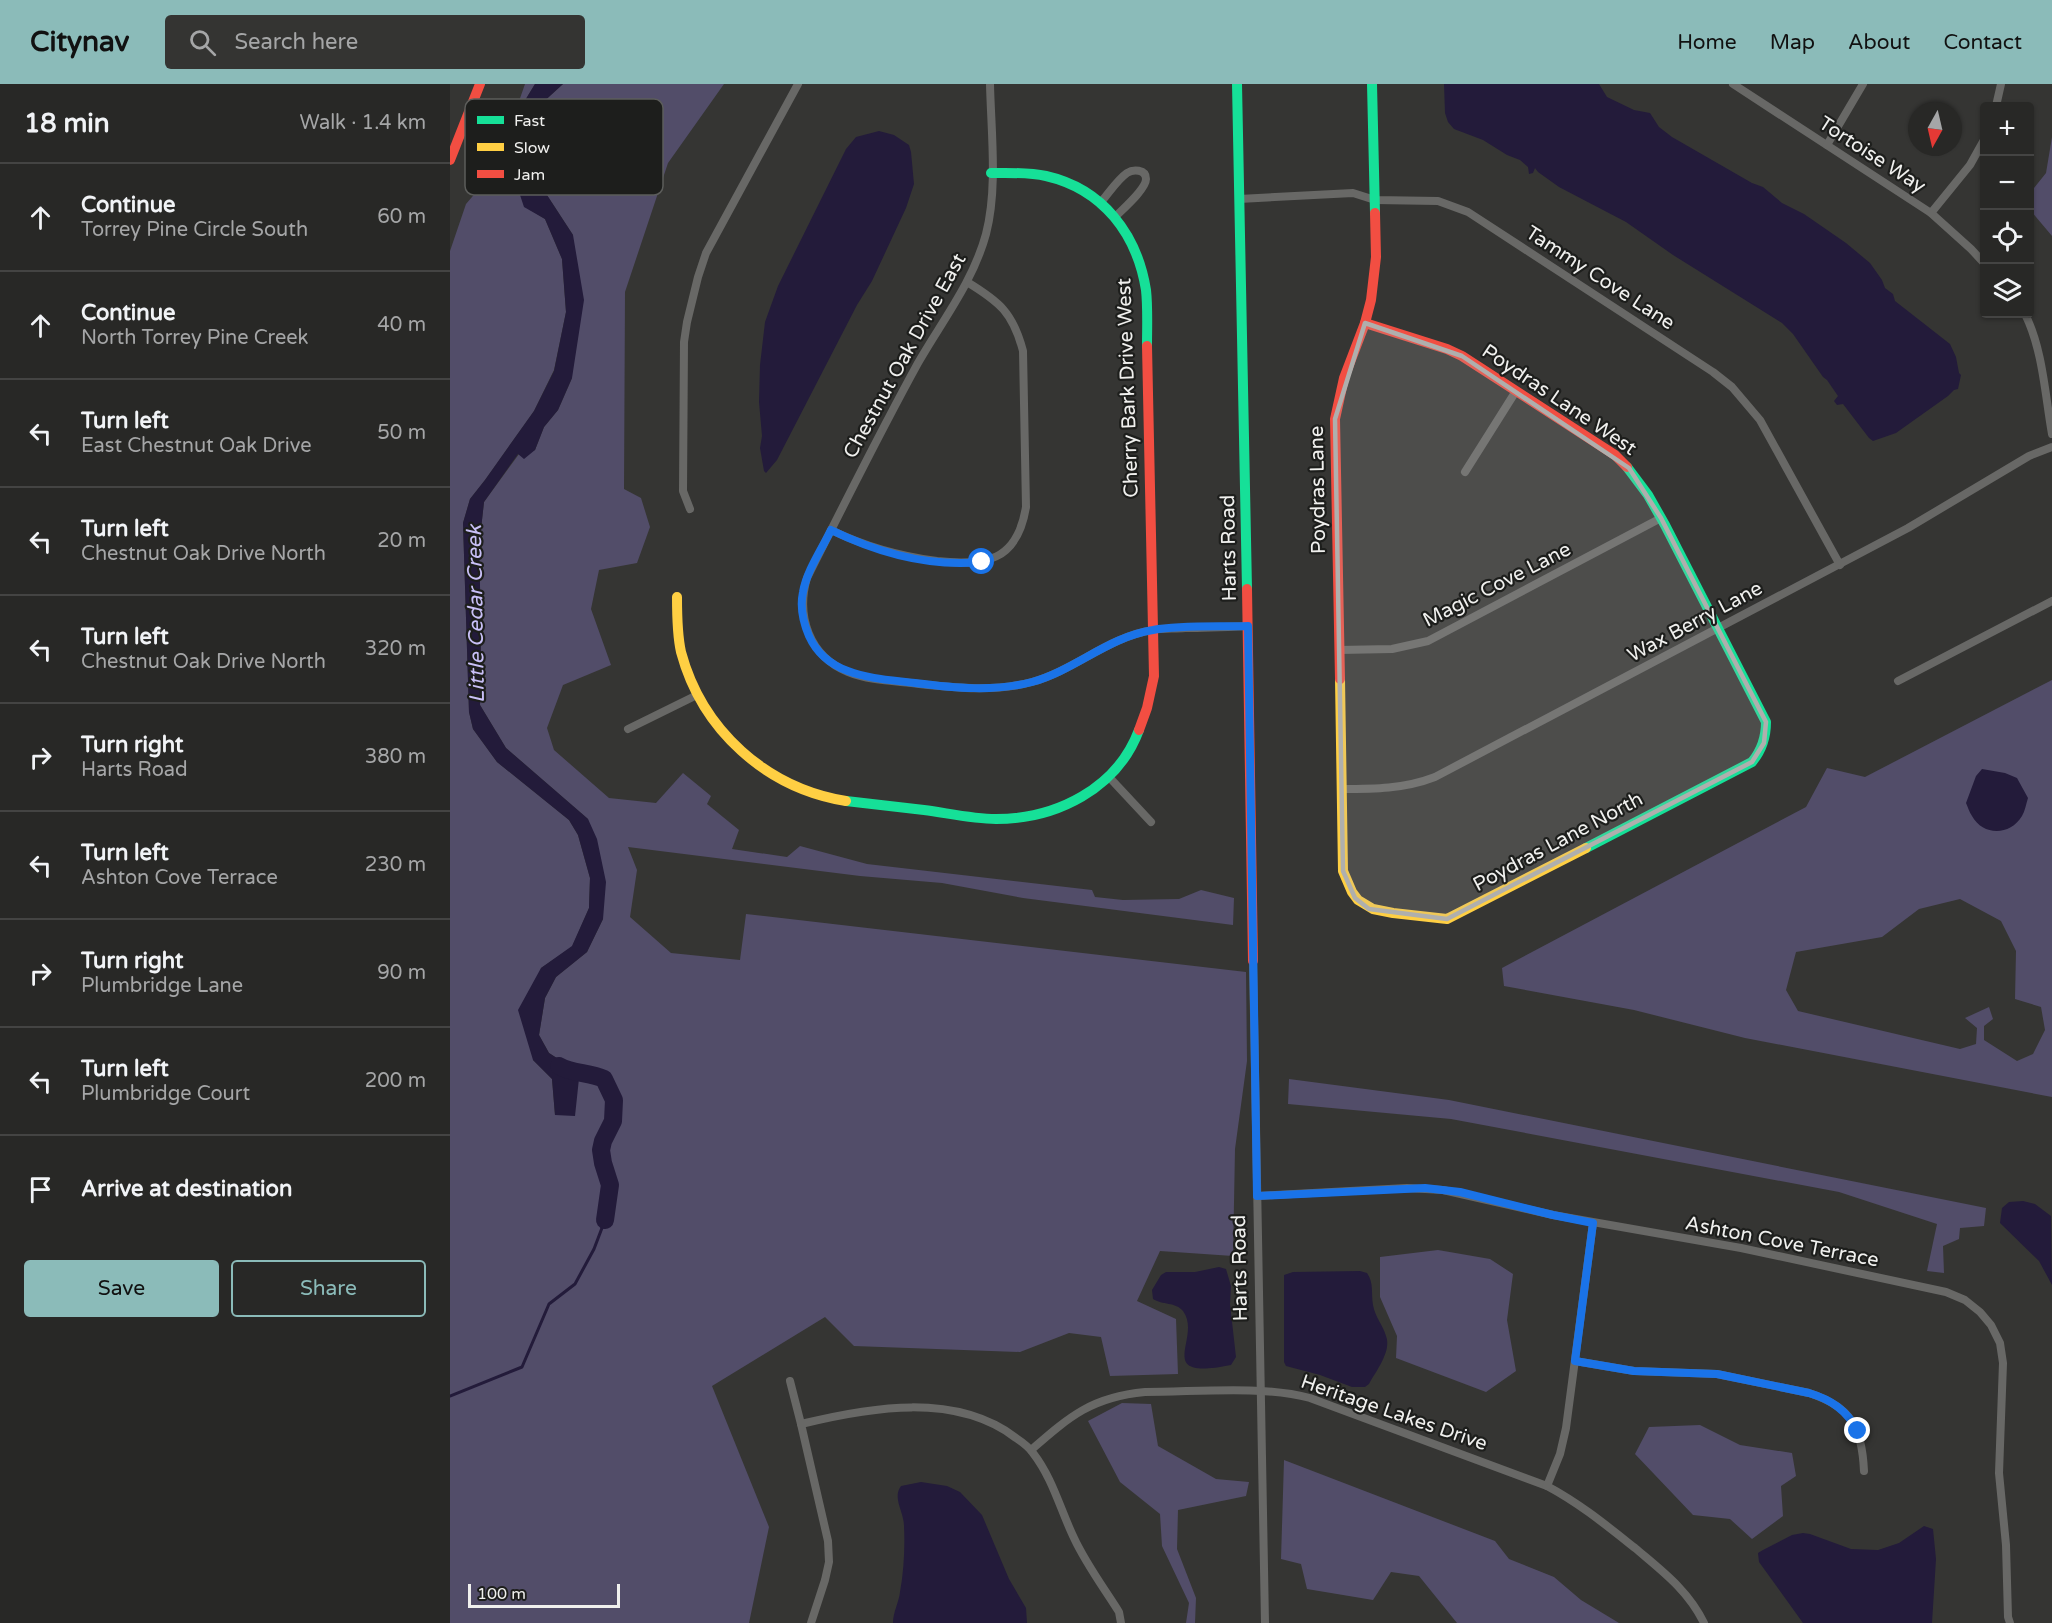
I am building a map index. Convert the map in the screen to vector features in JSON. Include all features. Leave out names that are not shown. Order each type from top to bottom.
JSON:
[{"type":"main road","points":[[474,99],[480,84]]},
{"type":"main road","name":"Harts Road","points":[[1236,84],[1253,961]]},
{"type":"main road","name":"Poydras Lane","points":[[1355,898],[1347,886],[1343,871],[1335,419],[1344,378],[1371,300],[1376,257],[1372,84]]},
{"type":"main road","points":[[450,160],[465,122]]},
{"type":"main road","name":"Cherry Bark Drive West","points":[[677,597],[677,626],[687,671],[697,695],[716,725],[733,745],[755,763],[779,778],[823,796],[995,819],[1018,819],[1046,812],[1089,793],[1109,777],[1129,752],[1146,717],[1154,676],[1146,292],[1139,258],[1116,216],[1084,190],[1046,176],[1027,173],[991,173]]},
{"type":"main road","name":"Poydras Lane West","points":[[1365,322],[1462,356],[1615,455],[1641,483],[1766,722],[1764,744]]},
{"type":"main road","name":"Poydras Lane North","points":[[1355,898],[1369,909],[1384,913],[1437,919],[1457,915],[1752,762],[1764,744]]},
{"type":"street","points":[[690,509],[682,491],[685,406],[683,362],[691,299],[706,253],[798,84]]},
{"type":"street","name":"Chestnut Oak Drive East","points":[[990,84],[990,209],[980,255],[967,282],[922,356],[880,433],[807,578],[803,592],[804,625],[811,640],[823,656],[836,666],[865,677],[951,688],[1002,687],[1032,682],[1081,661],[1119,639],[1153,630]]},
{"type":"street","name":"Tortoise Way","points":[[1732,84],[1931,213],[1980,259]]},
{"type":"street","points":[[1827,145],[1863,84]]},
{"type":"street","points":[[1997,102],[2001,84]]},
{"type":"street","points":[[1931,213],[1970,165],[1980,147]]},
{"type":"street","points":[[1101,202],[1127,173],[1134,170],[1145,174],[1146,180],[1143,187],[1116,216]]},
{"type":"street","name":"Tammy Cove Lane","points":[[1239,199],[1353,193],[1375,200],[1431,200],[1468,212],[1713,372],[1740,396],[1760,420],[1840,565]]},
{"type":"street","points":[[831,530],[890,554],[965,564],[982,562],[999,555],[1018,534],[1024,521],[1026,507],[1023,351],[1018,331],[1003,307],[992,297],[967,282]]},
{"type":"street","points":[[2027,318],[2033,329],[2037,346],[2052,434]]},
{"type":"street","points":[[1465,472],[1516,391]]},
{"type":"street","name":"Wax Berry Lane","points":[[1341,789],[1394,789],[1415,785],[1435,777],[1840,565],[1908,528],[2029,456],[2052,447]]},
{"type":"street","name":"Magic Cove Lane","points":[[1339,650],[1392,649],[1428,641],[1660,518]]},
{"type":"street","points":[[1898,681],[2052,601]]},
{"type":"street","points":[[1153,630],[1248,626]]},
{"type":"street","points":[[628,729],[697,695]]},
{"type":"street","points":[[1109,777],[1151,822]]},
{"type":"street","name":"Harts Road","points":[[1253,961],[1265,1623]]},
{"type":"street","name":"Ashton Cove Terrace","points":[[1257,1196],[1425,1188],[1460,1192],[1593,1223],[1741,1248],[1946,1292],[1965,1300],[1992,1325],[2000,1343],[2003,1363],[1999,1473],[2010,1623]]},
{"type":"street","points":[[1547,1486],[1560,1454],[1566,1428],[1593,1223]]},
{"type":"street","points":[[1575,1361],[1634,1371],[1717,1374],[1823,1397],[1850,1417],[1858,1431],[1863,1446],[1864,1471]]},
{"type":"street","points":[[790,1380],[825,1523],[829,1562],[811,1623]]},
{"type":"street","name":"Heritage Lakes Drive","points":[[1031,1450],[1082,1409],[1105,1399],[1145,1392],[1261,1391],[1295,1394],[1547,1486],[1574,1500],[1677,1582],[1696,1607],[1704,1623]]},
{"type":"street","points":[[801,1424],[855,1412],[928,1407],[966,1412],[988,1420],[1005,1430],[1031,1450],[1047,1472],[1075,1541],[1119,1612],[1121,1623]]},
{"type":"highlighted area","points":[[1365,323],[1462,356],[1629,468],[1661,518],[1766,722],[1764,743],[1752,762],[1447,919],[1369,909],[1355,898],[1343,871],[1335,419]]},
{"type":"shaded area","points":[[525,84],[535,84],[526,99],[520,99]]},
{"type":"shaded area","points":[[563,84],[724,84],[668,163],[663,178],[663,99],[547,99]]},
{"type":"shaded area","points":[[2052,137],[2052,236],[2034,215],[2034,188],[2046,173]]},
{"type":"shaded area","points":[[474,195],[524,195],[524,206],[545,219],[562,259],[566,312],[554,370],[534,411],[470,499],[463,523],[469,712],[473,729],[497,762],[569,820],[578,835],[590,878],[589,908],[572,947],[541,968],[533,1060],[552,1079],[555,1115],[580,1070],[549,1053],[539,1035],[545,998],[556,977],[587,952],[603,919],[588,819],[506,748],[480,705],[479,547],[484,502],[519,454],[535,450],[544,427],[558,410],[572,378],[573,235],[547,195],[657,195],[625,292],[624,489],[641,498],[650,527],[637,563],[599,570],[591,609],[611,665],[563,685],[547,728],[554,750],[609,798],[656,803],[683,773],[711,796],[707,804],[739,830],[732,849],[787,857],[800,846],[867,864],[1092,890],[1095,897],[1123,900],[1179,899],[1201,890],[1234,898],[1233,925],[1023,898],[942,883],[860,876],[628,847],[637,870],[630,917],[671,953],[740,960],[746,914],[1246,972],[1247,1061],[1235,1149],[1233,1256],[1160,1251],[1137,1301],[1176,1319],[1178,1374],[1110,1376],[1101,1337],[1069,1333],[1020,1352],[854,1346],[825,1317],[712,1386],[769,1527],[749,1623],[450,1623],[450,251],[466,204]]},
{"type":"shaded area","points":[[2052,680],[2052,1097],[1745,1038],[1634,1010],[1504,986],[1502,968],[1806,807],[1827,768],[1865,777]],"holes":[[[1960,899],[2001,921],[2016,951],[2015,999],[2041,1007],[2045,1030],[2033,1054],[2017,1061],[1984,1040],[1984,1026],[1993,1019],[1989,1007],[1965,1018],[1977,1028],[1976,1044],[1960,1049],[1798,1011],[1786,990],[1796,952],[1882,937],[1919,909]]]},
{"type":"shaded area","points":[[1289,1079],[1449,1100],[1986,1208],[1984,1226],[1960,1228],[1959,1239],[1943,1246],[1944,1273],[1927,1271],[1937,1224],[1839,1192],[1451,1119],[1288,1104]]},
{"type":"shaded area","points":[[1438,1250],[1490,1259],[1513,1274],[1507,1320],[1516,1371],[1486,1392],[1396,1358],[1397,1336],[1380,1297],[1380,1257]]},
{"type":"shaded area","points":[[1122,1403],[1151,1404],[1158,1446],[1216,1479],[1249,1482],[1246,1496],[1178,1510],[1177,1549],[1196,1598],[1195,1623],[1186,1623],[1189,1603],[1162,1546],[1160,1514],[1120,1482],[1088,1421]]},
{"type":"shaded area","points":[[1700,1425],[1740,1445],[1792,1453],[1796,1476],[1781,1486],[1783,1516],[1752,1539],[1730,1519],[1693,1515],[1635,1454],[1649,1427]]},
{"type":"shaded area","points":[[1284,1460],[1495,1541],[1509,1559],[1554,1577],[1581,1600],[1619,1623],[1457,1623],[1419,1576],[1391,1572],[1373,1600],[1307,1589],[1301,1564],[1281,1559]]},
{"type":"water","points":[[535,84],[563,84],[547,99],[526,99]]},
{"type":"water","points":[[1444,84],[1599,84],[1607,97],[1634,110],[1650,113],[1659,127],[1672,137],[1763,187],[1782,203],[1804,214],[1846,243],[1870,263],[1885,288],[1893,294],[1895,301],[1950,344],[1961,375],[1958,389],[1896,433],[1873,441],[1843,404],[1837,405],[1834,401],[1838,396],[1793,334],[1782,323],[1673,255],[1626,222],[1559,187],[1535,168],[1533,173],[1529,174],[1528,167],[1520,160],[1483,140],[1454,129],[1445,113]]},
{"type":"water","points":[[879,131],[894,135],[909,145],[914,184],[906,208],[872,281],[857,305],[777,460],[766,473],[760,448],[762,436],[759,402],[765,322],[778,286],[846,149],[856,137]]},
{"type":"water","points":[[520,195],[547,195],[573,235],[584,300],[572,378],[558,410],[544,427],[535,450],[524,459],[518,454],[484,502],[479,547],[480,705],[506,748],[588,819],[597,839],[606,882],[603,919],[587,952],[556,977],[545,998],[539,1035],[549,1053],[566,1064],[580,1069],[575,1116],[555,1115],[552,1079],[533,1060],[518,1010],[541,968],[572,946],[589,908],[590,878],[578,835],[569,820],[497,762],[473,729],[469,712],[463,523],[470,499],[534,411],[554,371],[566,312],[562,259],[545,219],[524,207]]},
{"type":"water","points":[[1982,769],[2005,773],[2017,778],[2028,798],[2025,810],[2017,823],[2004,830],[1989,830],[1977,823],[1966,803],[1976,776]]},
{"type":"water","points":[[2023,1201],[2035,1204],[2051,1216],[2052,1285],[2039,1261],[2000,1223],[2002,1208],[2009,1202]]},
{"type":"water","points":[[1219,1267],[1226,1269],[1231,1286],[1230,1304],[1236,1357],[1231,1365],[1193,1367],[1186,1362],[1184,1354],[1188,1322],[1183,1311],[1177,1306],[1153,1299],[1152,1290],[1161,1275],[1166,1272],[1195,1272]]},
{"type":"water","points":[[1360,1271],[1367,1273],[1369,1277],[1374,1309],[1385,1332],[1387,1342],[1382,1361],[1369,1384],[1365,1387],[1352,1387],[1286,1366],[1284,1362],[1284,1275],[1293,1272]]},
{"type":"water","points":[[921,1482],[947,1486],[960,1492],[982,1515],[1009,1579],[1026,1608],[1027,1623],[893,1623],[901,1584],[904,1550],[904,1521],[898,1495],[901,1486]]},
{"type":"water","points":[[1924,1526],[1933,1529],[1936,1559],[1932,1623],[1803,1623],[1759,1562],[1758,1553],[1792,1535],[1810,1534],[1851,1549],[1878,1550],[1899,1543]]},
{"type":"waterway","name":"Little Cedar Creek","points":[[559,1066],[604,1079],[614,1100],[613,1121],[601,1150],[610,1185],[605,1220]]},
{"type":"waterway","name":"Little Cedar Creek","points":[[450,1396],[522,1367],[549,1304],[575,1284],[594,1249],[605,1220]]},
{"type":"traffic: fast","points":[[1237,84],[1247,589]]},
{"type":"traffic: fast","points":[[1372,84],[1375,213]]},
{"type":"traffic: fast","points":[[991,173],[1032,174],[1066,182],[1084,191],[1114,217],[1135,250],[1141,270],[1147,297],[1147,346]]},
{"type":"traffic: fast","points":[[1586,848],[1752,762],[1763,744],[1765,733],[1766,722],[1665,525],[1648,495],[1627,467]]},
{"type":"traffic: fast","points":[[846,801],[987,819],[1018,818],[1041,813],[1082,797],[1100,784],[1116,769],[1129,751],[1139,730]]},
{"type":"traffic: slow","points":[[677,597],[681,652],[704,706],[721,730],[741,751],[764,769],[789,783],[817,794],[846,801]]},
{"type":"traffic: slow","points":[[1340,679],[1343,871],[1358,900],[1373,909],[1447,919],[1586,848]]},
{"type":"traffic: jam","points":[[474,99],[480,84]]},
{"type":"traffic: jam","points":[[450,160],[465,122]]},
{"type":"traffic: jam","points":[[1340,679],[1335,419],[1344,378],[1365,323],[1371,300],[1376,257],[1375,213]]},
{"type":"traffic: jam","points":[[1365,323],[1462,356],[1615,455],[1627,467]]},
{"type":"traffic: jam","points":[[1139,730],[1147,708],[1154,676],[1147,346]]},
{"type":"traffic: jam","points":[[1247,589],[1253,961]]},
{"type":"route","points":[[982,562],[965,564],[890,554],[831,530],[807,578],[803,592],[804,625],[811,640],[823,656],[849,673],[951,688],[1002,687],[1032,682],[1081,661],[1119,639],[1153,630],[1248,626],[1257,1196],[1425,1188],[1460,1192],[1593,1223],[1575,1361],[1644,1372],[1717,1374],[1809,1393],[1823,1397],[1838,1406],[1850,1417],[1858,1431]]}]
